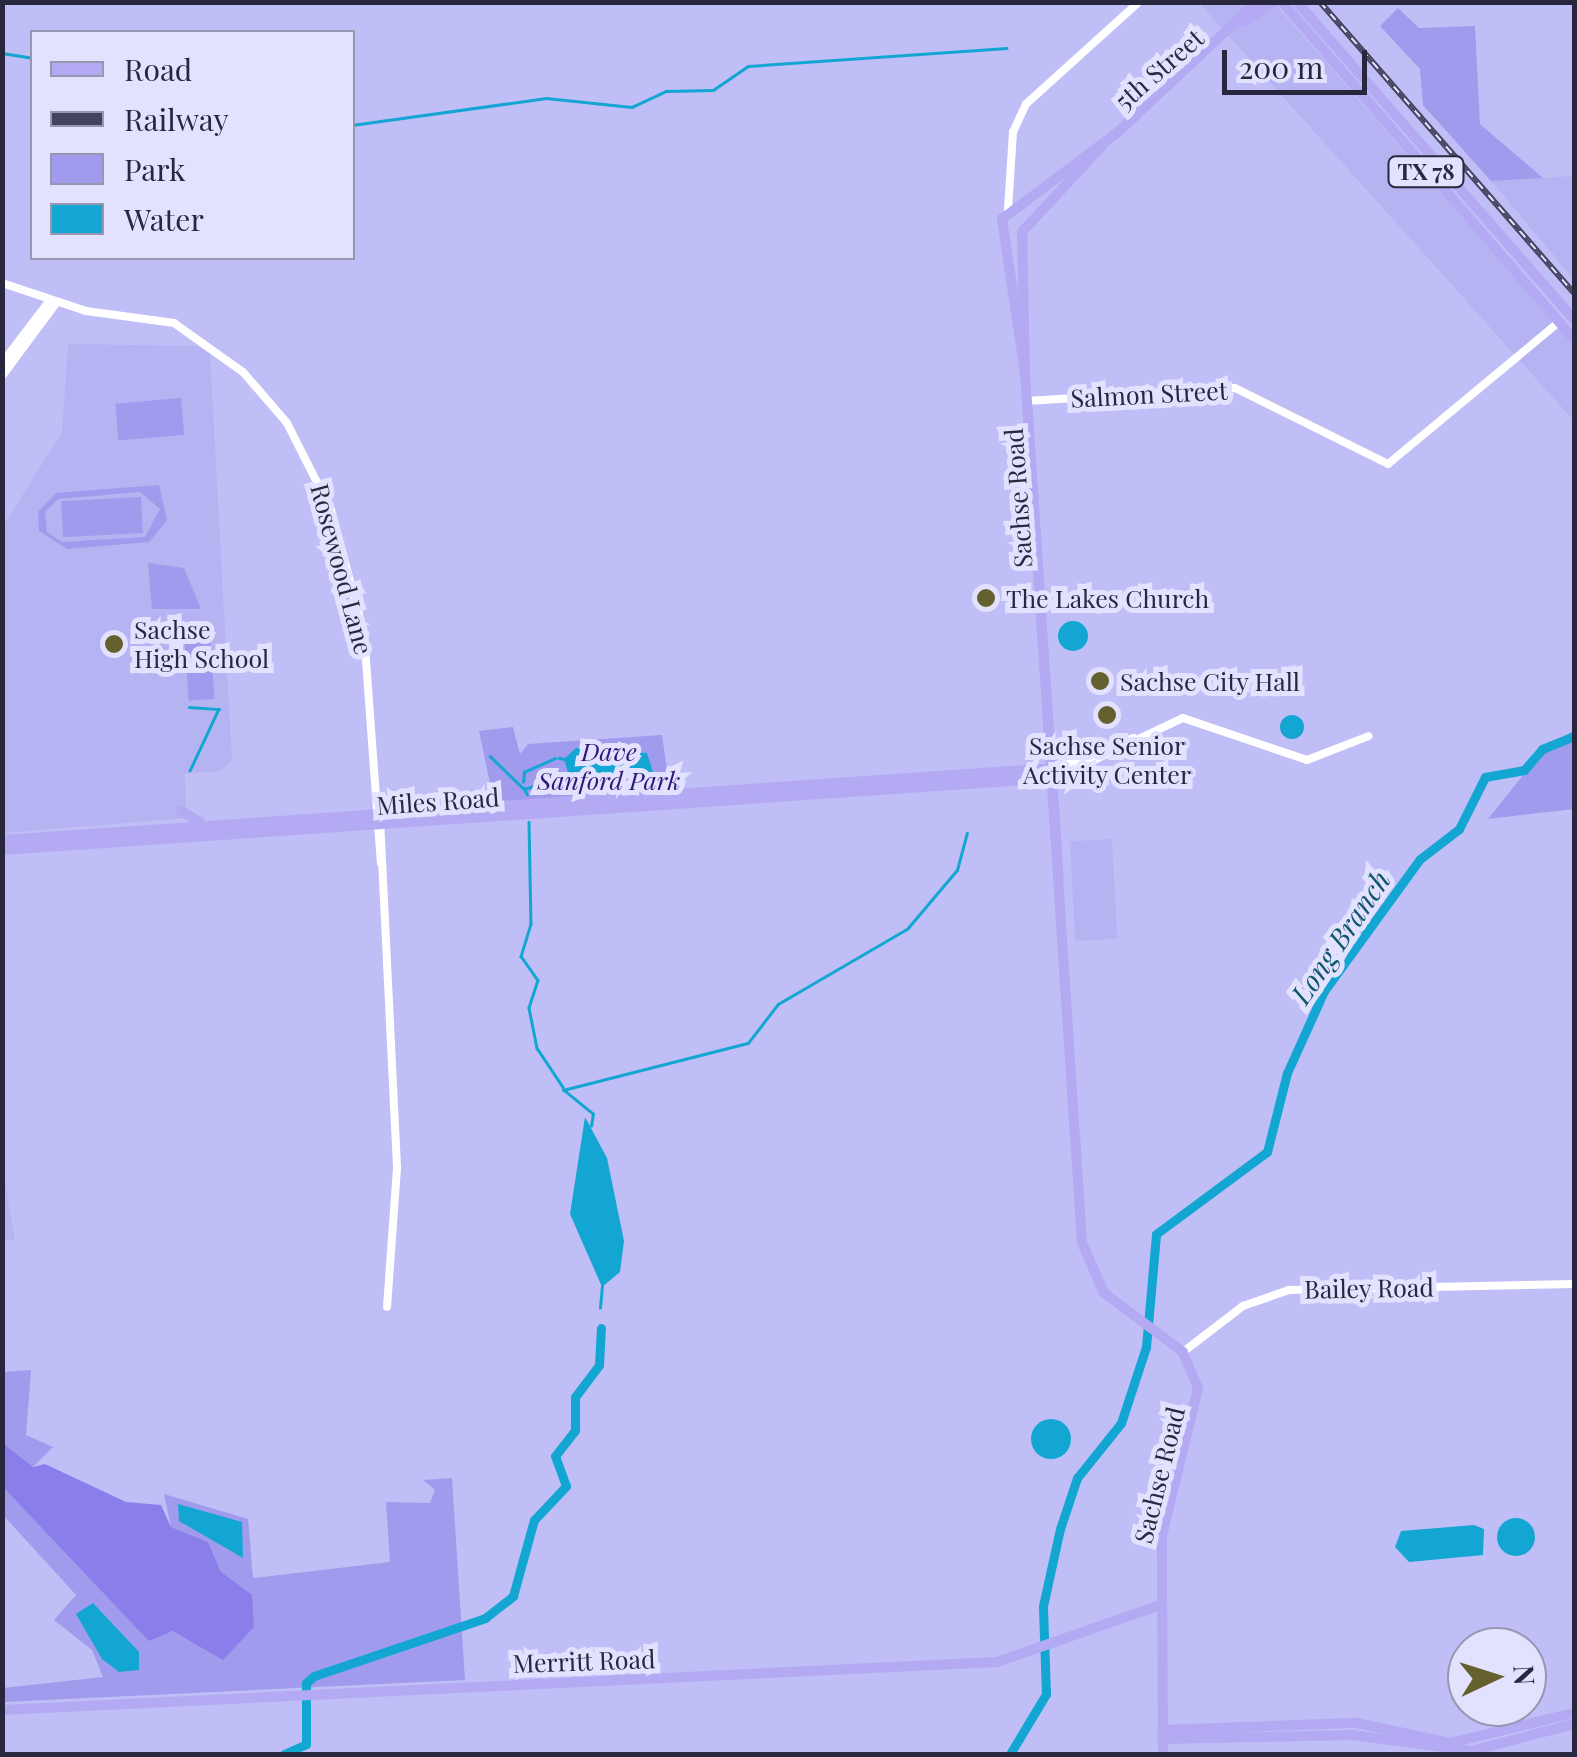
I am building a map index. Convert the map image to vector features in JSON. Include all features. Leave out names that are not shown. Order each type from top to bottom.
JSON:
[{"type":"main road","name":"5th Street","points":[[1243,22],[1257,2]]},
{"type":"main road","name":"5th Street","points":[[1022,206],[1102,146],[1243,22],[1272,2]]},
{"type":"main road","name":"TX 78","points":[[1282,2],[1574,339]]},
{"type":"main road","name":"TX 78","points":[[1297,2],[1574,320]]},
{"type":"main road","name":"5th Street","points":[[1031,219],[1102,146]]},
{"type":"main road","points":[[1427,173],[1438,164]]},
{"type":"main road","points":[[1022,206],[1031,219],[1022,232],[1006,228],[1008,209],[1022,206]]},
{"type":"main road","name":"Sachse Road","points":[[1006,228],[1025,373]]},
{"type":"main road","name":"Sachse Road","points":[[1022,232],[1025,373],[1082,1243],[1099,1286],[1137,1320],[1163,1334],[1183,1352],[1198,1406],[1162,1536],[1158,1606],[1163,1754]]},
{"type":"main road","name":"Miles Road","points":[[2,850],[378,821],[549,800],[1051,773]]},
{"type":"main road","name":"Miles Road","points":[[2,840],[211,824],[550,814],[856,786]]},
{"type":"main road","points":[[549,800],[550,814]]},
{"type":"main road","points":[[181,811],[211,824]]},
{"type":"main road","name":"Merritt Road","points":[[2,1710],[1029,1654],[1158,1606]]},
{"type":"main road","points":[[1162,1734],[1346,1723],[1450,1742],[1574,1713]]},
{"type":"main road","points":[[1162,1734],[1354,1736],[1471,1751],[1574,1724]]},
{"type":"street","points":[[1008,209],[1013,132],[1026,104],[1139,2]]},
{"type":"street","points":[[1012,190],[1022,206]]},
{"type":"street","name":"Rosewood Lane","points":[[2,283],[53,301],[146,314],[193,333],[243,372],[302,446],[331,510],[364,633],[381,862],[397,1168],[386,1307]]},
{"type":"street","points":[[2,362],[53,301]]},
{"type":"street","points":[[2,376],[53,301]]},
{"type":"street","name":"Salmon Street","points":[[1027,402],[1235,388],[1388,464],[1559,322]]},
{"type":"street","points":[[1051,773],[1133,738],[1197,718],[1307,760],[1369,736]]},
{"type":"street","name":"Bailey Road","points":[[1183,1352],[1243,1306],[1288,1290],[1574,1284]]},
{"type":"shaded area","points":[[1199,3],[1274,3],[1574,346],[1574,421]]},
{"type":"shaded area","points":[[1574,176],[1574,279],[1491,181]]},
{"type":"shaded area","name":"Sachse High School","points":[[68,344],[197,346],[210,354],[232,760],[220,771],[185,773],[186,818],[3,833],[2,528],[62,432]]},
{"type":"shaded area","points":[[1112,839],[1117,939],[1075,941],[1070,841]]},
{"type":"shaded area","points":[[3,1172],[15,1240],[3,1241]]},
{"type":"shaded area","points":[[3,1443],[33,1467],[45,1464],[126,1502],[161,1505],[171,1527],[208,1542],[221,1572],[252,1595],[254,1627],[223,1660],[172,1631],[149,1641],[3,1487]]},
{"type":"green space","points":[[1398,8],[1419,28],[1475,26],[1480,124],[1543,178],[1491,181],[1423,105],[1420,69],[1380,26]]},
{"type":"green space","points":[[181,398],[184,435],[118,441],[115,404]]},
{"type":"green space","points":[[159,485],[167,520],[149,542],[67,549],[39,531],[38,512],[56,493]],"holes":[[[140,492],[160,509],[145,537],[62,542],[47,532],[45,512],[58,499]]]},
{"type":"green space","points":[[141,497],[143,533],[63,537],[61,501]]},
{"type":"green space","points":[[148,563],[184,568],[201,609],[152,609]]},
{"type":"green space","points":[[210,633],[215,699],[189,701],[184,635]]},
{"type":"green space","name":"Dave Sanford Park","points":[[513,727],[520,754],[528,744],[662,735],[670,790],[494,802],[479,731]]},
{"type":"green space","points":[[1574,731],[1574,809],[1488,819],[1548,744]]},
{"type":"green space","points":[[31,1370],[26,1435],[53,1447],[33,1467],[3,1443],[3,1372]]},
{"type":"green space","points":[[452,1478],[465,1680],[3,1702],[3,1688],[103,1677],[92,1650],[54,1620],[76,1595],[3,1515],[2,1487],[171,1631],[223,1659],[221,1572],[208,1542],[171,1527],[164,1494],[248,1519],[253,1578],[390,1562],[386,1502],[430,1503],[435,1490],[423,1480]]},
{"type":"water","points":[[1073,621],[1084,625],[1088,636],[1084,647],[1073,651],[1062,647],[1058,636],[1062,625]]},
{"type":"water","points":[[1292,715],[1301,718],[1301,736],[1292,739],[1283,736],[1280,727],[1283,718]]},
{"type":"water","points":[[576,748],[647,753],[654,775],[571,783],[564,759]]},
{"type":"water","points":[[585,1117],[607,1158],[624,1241],[620,1272],[602,1287],[570,1214]]},
{"type":"water","points":[[1051,1419],[1065,1425],[1071,1439],[1065,1453],[1051,1459],[1037,1453],[1031,1439],[1037,1425]]},
{"type":"water","points":[[178,1504],[242,1522],[243,1558],[179,1521]]},
{"type":"water","points":[[1516,1518],[1530,1523],[1535,1537],[1530,1551],[1516,1556],[1502,1551],[1497,1537],[1502,1523]]},
{"type":"water","points":[[1474,1525],[1484,1529],[1483,1555],[1409,1562],[1395,1547],[1401,1531]]},
{"type":"water","points":[[93,1603],[139,1652],[139,1670],[119,1672],[102,1659],[76,1614]]},
{"type":"waterway","points":[[355,125],[546,98],[632,107],[666,91],[713,90],[748,66],[1006,48]]},
{"type":"waterway","points":[[2,53],[30,58]]},
{"type":"waterway","points":[[189,707],[219,709],[190,771]]},
{"type":"waterway","name":"Long Branch","points":[[1010,1754],[1046,1694],[1043,1606],[1060,1529],[1077,1478],[1121,1423],[1146,1347],[1156,1234],[1267,1152],[1287,1073],[1324,991],[1420,859],[1459,829],[1485,777],[1524,770],[1542,749],[1574,736]]},
{"type":"waterway","points":[[490,756],[524,789]]},
{"type":"waterway","points":[[523,782],[524,772],[555,758]]},
{"type":"waterway","points":[[559,758],[564,759]]},
{"type":"waterway","points":[[527,795],[524,789],[565,777]]},
{"type":"waterway","points":[[529,822],[531,924],[521,956],[538,980],[529,1008],[537,1048],[563,1087]]},
{"type":"waterway","points":[[591,1126],[593,1114],[563,1090],[748,1043],[778,1004],[907,929],[957,870],[967,833]]},
{"type":"waterway","points":[[600,1308],[602,1284]]},
{"type":"waterway","points":[[284,1754],[306,1744],[306,1683],[314,1676],[485,1618],[513,1596],[534,1520],[566,1486],[555,1456],[575,1430],[575,1397],[599,1365],[601,1328]]},
{"type":"railway","points":[[1320,2],[1574,293]]},
{"type":"place","name":"The Lakes Church","points":[[986,598]]},
{"type":"place","name":"Sachse High School","points":[[114,644]]},
{"type":"place","name":"Sachse City Hall","points":[[1100,681]]},
{"type":"place","name":"Sachse Senior Activity Center","points":[[1107,715]]}]
